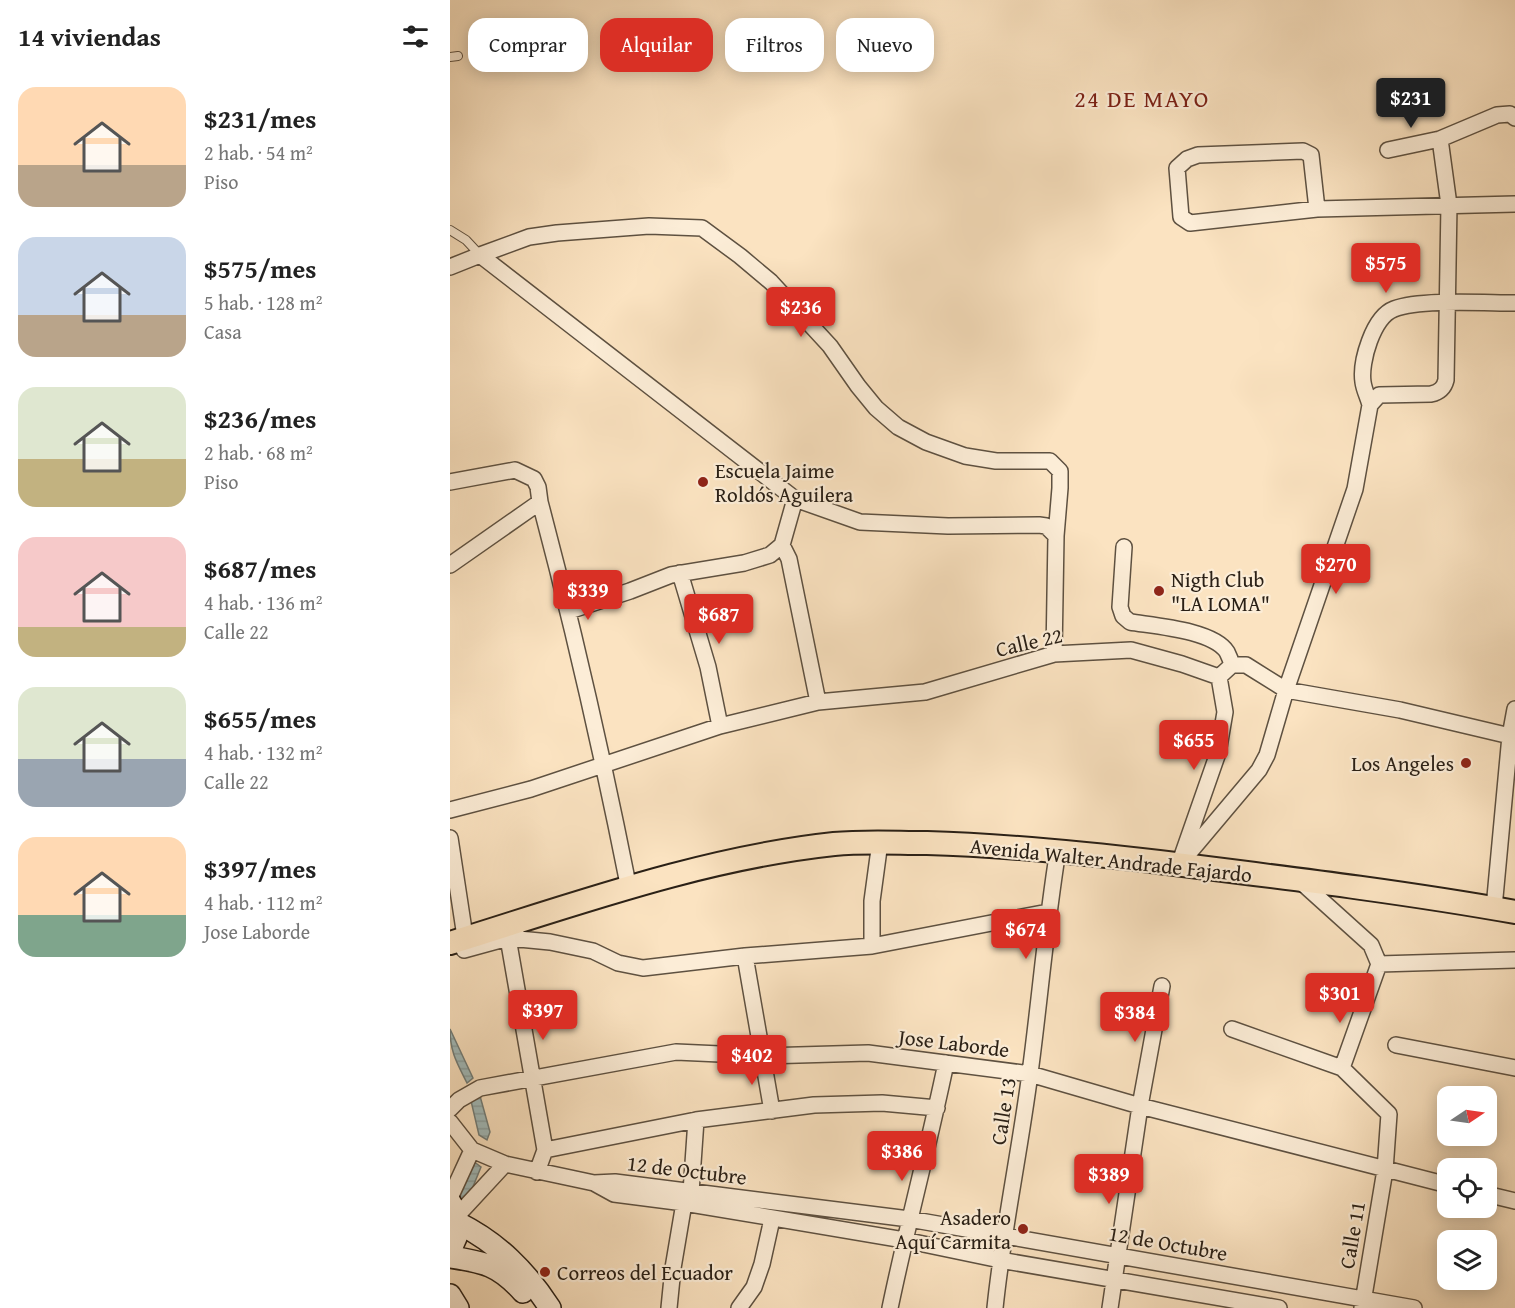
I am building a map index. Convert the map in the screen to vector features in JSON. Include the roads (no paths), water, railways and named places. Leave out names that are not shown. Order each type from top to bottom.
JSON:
[{"type":"main road","name":"Avenida Walter Andrade Fajardo","points":[[455,936],[700,868],[766,854],[835,844],[880,842],[995,845],[1058,850],[1299,880],[1504,910]]},
{"type":"main road","points":[[450,1249],[457,1236],[454,1210]]},
{"type":"main road","points":[[454,1210],[513,1262],[536,1287],[550,1308]]},
{"type":"main road","points":[[450,1257],[483,1262],[505,1274],[522,1290],[535,1308]]},
{"type":"main road","points":[[450,1295],[458,1308]]},
{"type":"street","points":[[1388,150],[1440,139],[1497,115],[1510,114],[1515,118]]},
{"type":"street","points":[[1370,405],[1379,395],[1431,394],[1439,392],[1445,386],[1449,304],[1449,204],[1440,139]]},
{"type":"street","points":[[1317,209],[1311,155],[1303,151],[1198,155],[1187,159],[1177,168],[1181,217],[1190,224],[1317,209],[1515,204]]},
{"type":"street","points":[[450,267],[529,237],[649,226],[702,228],[771,282],[830,346],[876,408],[898,427],[926,442],[965,456],[996,461],[1050,461],[1060,471],[1056,536],[1054,654]]},
{"type":"street","points":[[480,255],[795,500],[860,522],[948,526],[1039,525],[1046,526],[1056,536]]},
{"type":"street","points":[[1179,865],[1259,770],[1267,756],[1286,690],[1355,489],[1370,405],[1363,382],[1363,358],[1376,326],[1392,309],[1413,305],[1515,303]]},
{"type":"street","points":[[450,482],[515,470],[534,479],[538,487],[604,764],[629,889]]},
{"type":"street","points":[[569,611],[680,573],[744,563],[770,555],[782,545],[795,500]]},
{"type":"street","points":[[450,565],[540,502]]},
{"type":"street","points":[[782,545],[789,559],[818,702]]},
{"type":"street","points":[[1124,547],[1120,607],[1123,616],[1130,622],[1192,633],[1216,642],[1227,651],[1232,665]]},
{"type":"street","points":[[680,573],[708,667],[720,726]]},
{"type":"street","name":"Calle 22","points":[[450,810],[531,789],[720,726],[818,702],[925,692],[1054,654],[1131,650],[1219,677]]},
{"type":"street","points":[[1179,865],[1218,753],[1226,712],[1219,677],[1232,665],[1246,665],[1286,690],[1400,711],[1513,737]]},
{"type":"street","points":[[1504,910],[1515,709]]},
{"type":"street","points":[[450,838],[455,936]]},
{"type":"street","points":[[872,946],[872,901],[880,842]]},
{"type":"street","name":"Calle 13","points":[[995,1308],[1000,1260],[1030,1074],[1048,912],[1058,850]]},
{"type":"street","points":[[1232,1029],[1342,1068],[1379,964],[1371,945],[1299,880]]},
{"type":"street","name":"Avenida Walter Andrade Fajardo","points":[[450,954],[508,938],[569,906]]},
{"type":"street","points":[[537,1172],[546,1150],[508,938],[550,942],[592,951],[618,963],[643,968],[745,956],[872,946],[1048,912]]},
{"type":"street","points":[[745,956],[772,1111]]},
{"type":"street","points":[[1379,964],[1515,960]]},
{"type":"street","points":[[1110,1308],[1140,1106],[1162,986]]},
{"type":"street","points":[[1396,1045],[1515,1068]]},
{"type":"street","name":"Jose Laborde","points":[[450,1109],[459,1100],[480,1088],[676,1052],[764,1056],[868,1053],[1030,1074],[1140,1106],[1437,1182]]},
{"type":"street","points":[[890,1308],[946,1063]]},
{"type":"street","name":"Calle 11","points":[[1342,1068],[1389,1114],[1385,1170],[1362,1303]]},
{"type":"street","points":[[546,1150],[696,1120],[814,1105],[882,1103],[937,1108]]},
{"type":"street","points":[[669,1308],[673,1268],[687,1198],[696,1120]]},
{"type":"street","name":"12 de Octubre","points":[[450,1122],[472,1150],[505,1164],[594,1183],[614,1194],[687,1198],[909,1219],[1362,1303],[1414,1308]]},
{"type":"street","points":[[454,1210],[472,1150]]},
{"type":"street","points":[[454,1210],[505,1164]]},
{"type":"street","points":[[1497,1197],[1515,1201]]},
{"type":"street","name":"12 de Octubre","points":[[687,1198],[772,1219],[904,1240],[1000,1260],[1279,1308]]},
{"type":"street","points":[[739,1308],[756,1280],[772,1219]]},
{"type":"lane","points":[[450,230],[466,240],[480,255]]},
{"type":"water","points":[[450,1029],[473,1078],[467,1083],[453,1051]]},
{"type":"water","points":[[480,1096],[490,1132],[487,1140],[479,1135],[471,1101]]},
{"type":"water","points":[[469,1158],[481,1167],[470,1194],[452,1216]]},
{"type":"place","name":"Escuela Jaime Roldós Aguilera","points":[[703,482]]},
{"type":"place","name":"Nigth Club \"LA LOMA\"","points":[[1159,591]]},
{"type":"place","name":"Los Angeles","points":[[1466,763]]},
{"type":"place","name":"Asadero Aquí Carmita","points":[[1023,1229]]},
{"type":"place","name":"Correos del Ecuador","points":[[545,1272]]},
{"type":"district","name":"24 DE MAYO","points":[[1142,98]]}]
